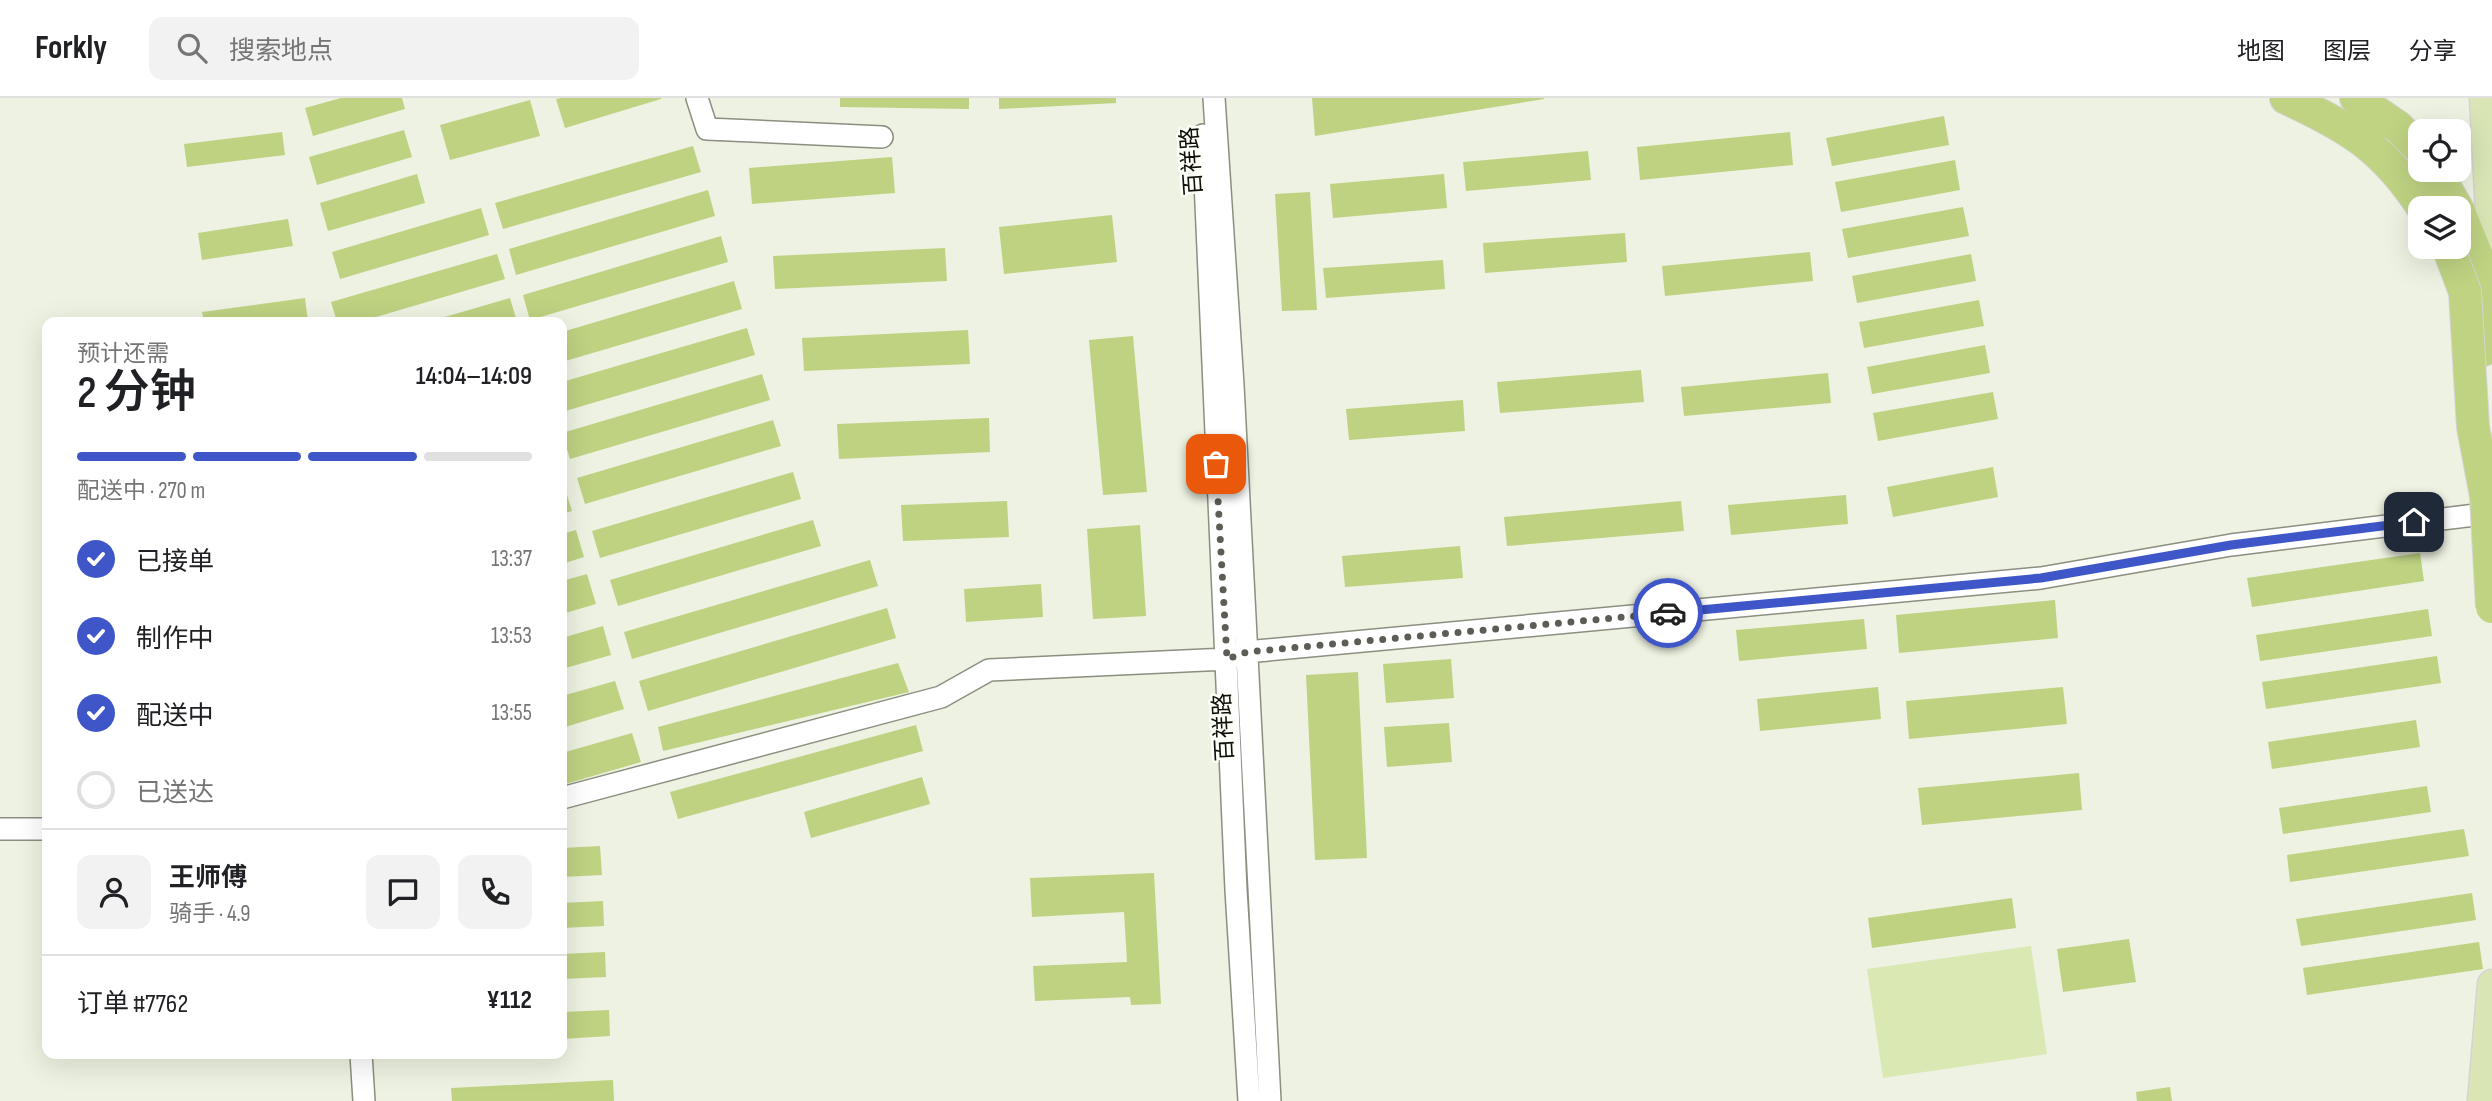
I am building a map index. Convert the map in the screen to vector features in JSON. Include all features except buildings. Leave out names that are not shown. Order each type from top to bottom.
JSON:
[{"type":"highway","points":[[2286,98],[2343,125],[2377,149],[2414,196]]},
{"type":"highway","points":[[2356,98],[2408,137]]},
{"type":"highway","points":[[2471,240],[2480,274],[2492,607]]},
{"type":"highway","points":[[2453,259],[2465,292],[2473,427],[2489,505]]},
{"type":"main road","points":[[2484,98],[2492,253]]},
{"type":"main road","points":[[2482,1101],[2492,984]]},
{"type":"street","points":[[697,98],[707,129],[882,137]]},
{"type":"street","name":"百祥路","points":[[1201,98],[1212,381],[1237,655],[1270,1101]]},
{"type":"street","name":"百祥路","points":[[1214,98],[1233,385],[1237,655],[1236,890],[1249,1101]]},
{"type":"street","points":[[567,797],[941,697],[989,670],[1237,655],[2041,578],[2489,505]]},
{"type":"street","points":[[0,829],[42,829]]},
{"type":"street","points":[[361,1059],[364,1101]]},
{"type":"green space","points":[[2031,946],[2047,1054],[1883,1078],[1867,969]]},
{"type":"way so far","points":[[1216,464],[1227,659],[1247,652],[1668,613]]},
{"type":"route","points":[[1668,613],[2041,578],[2231,545],[2414,522]]}]
